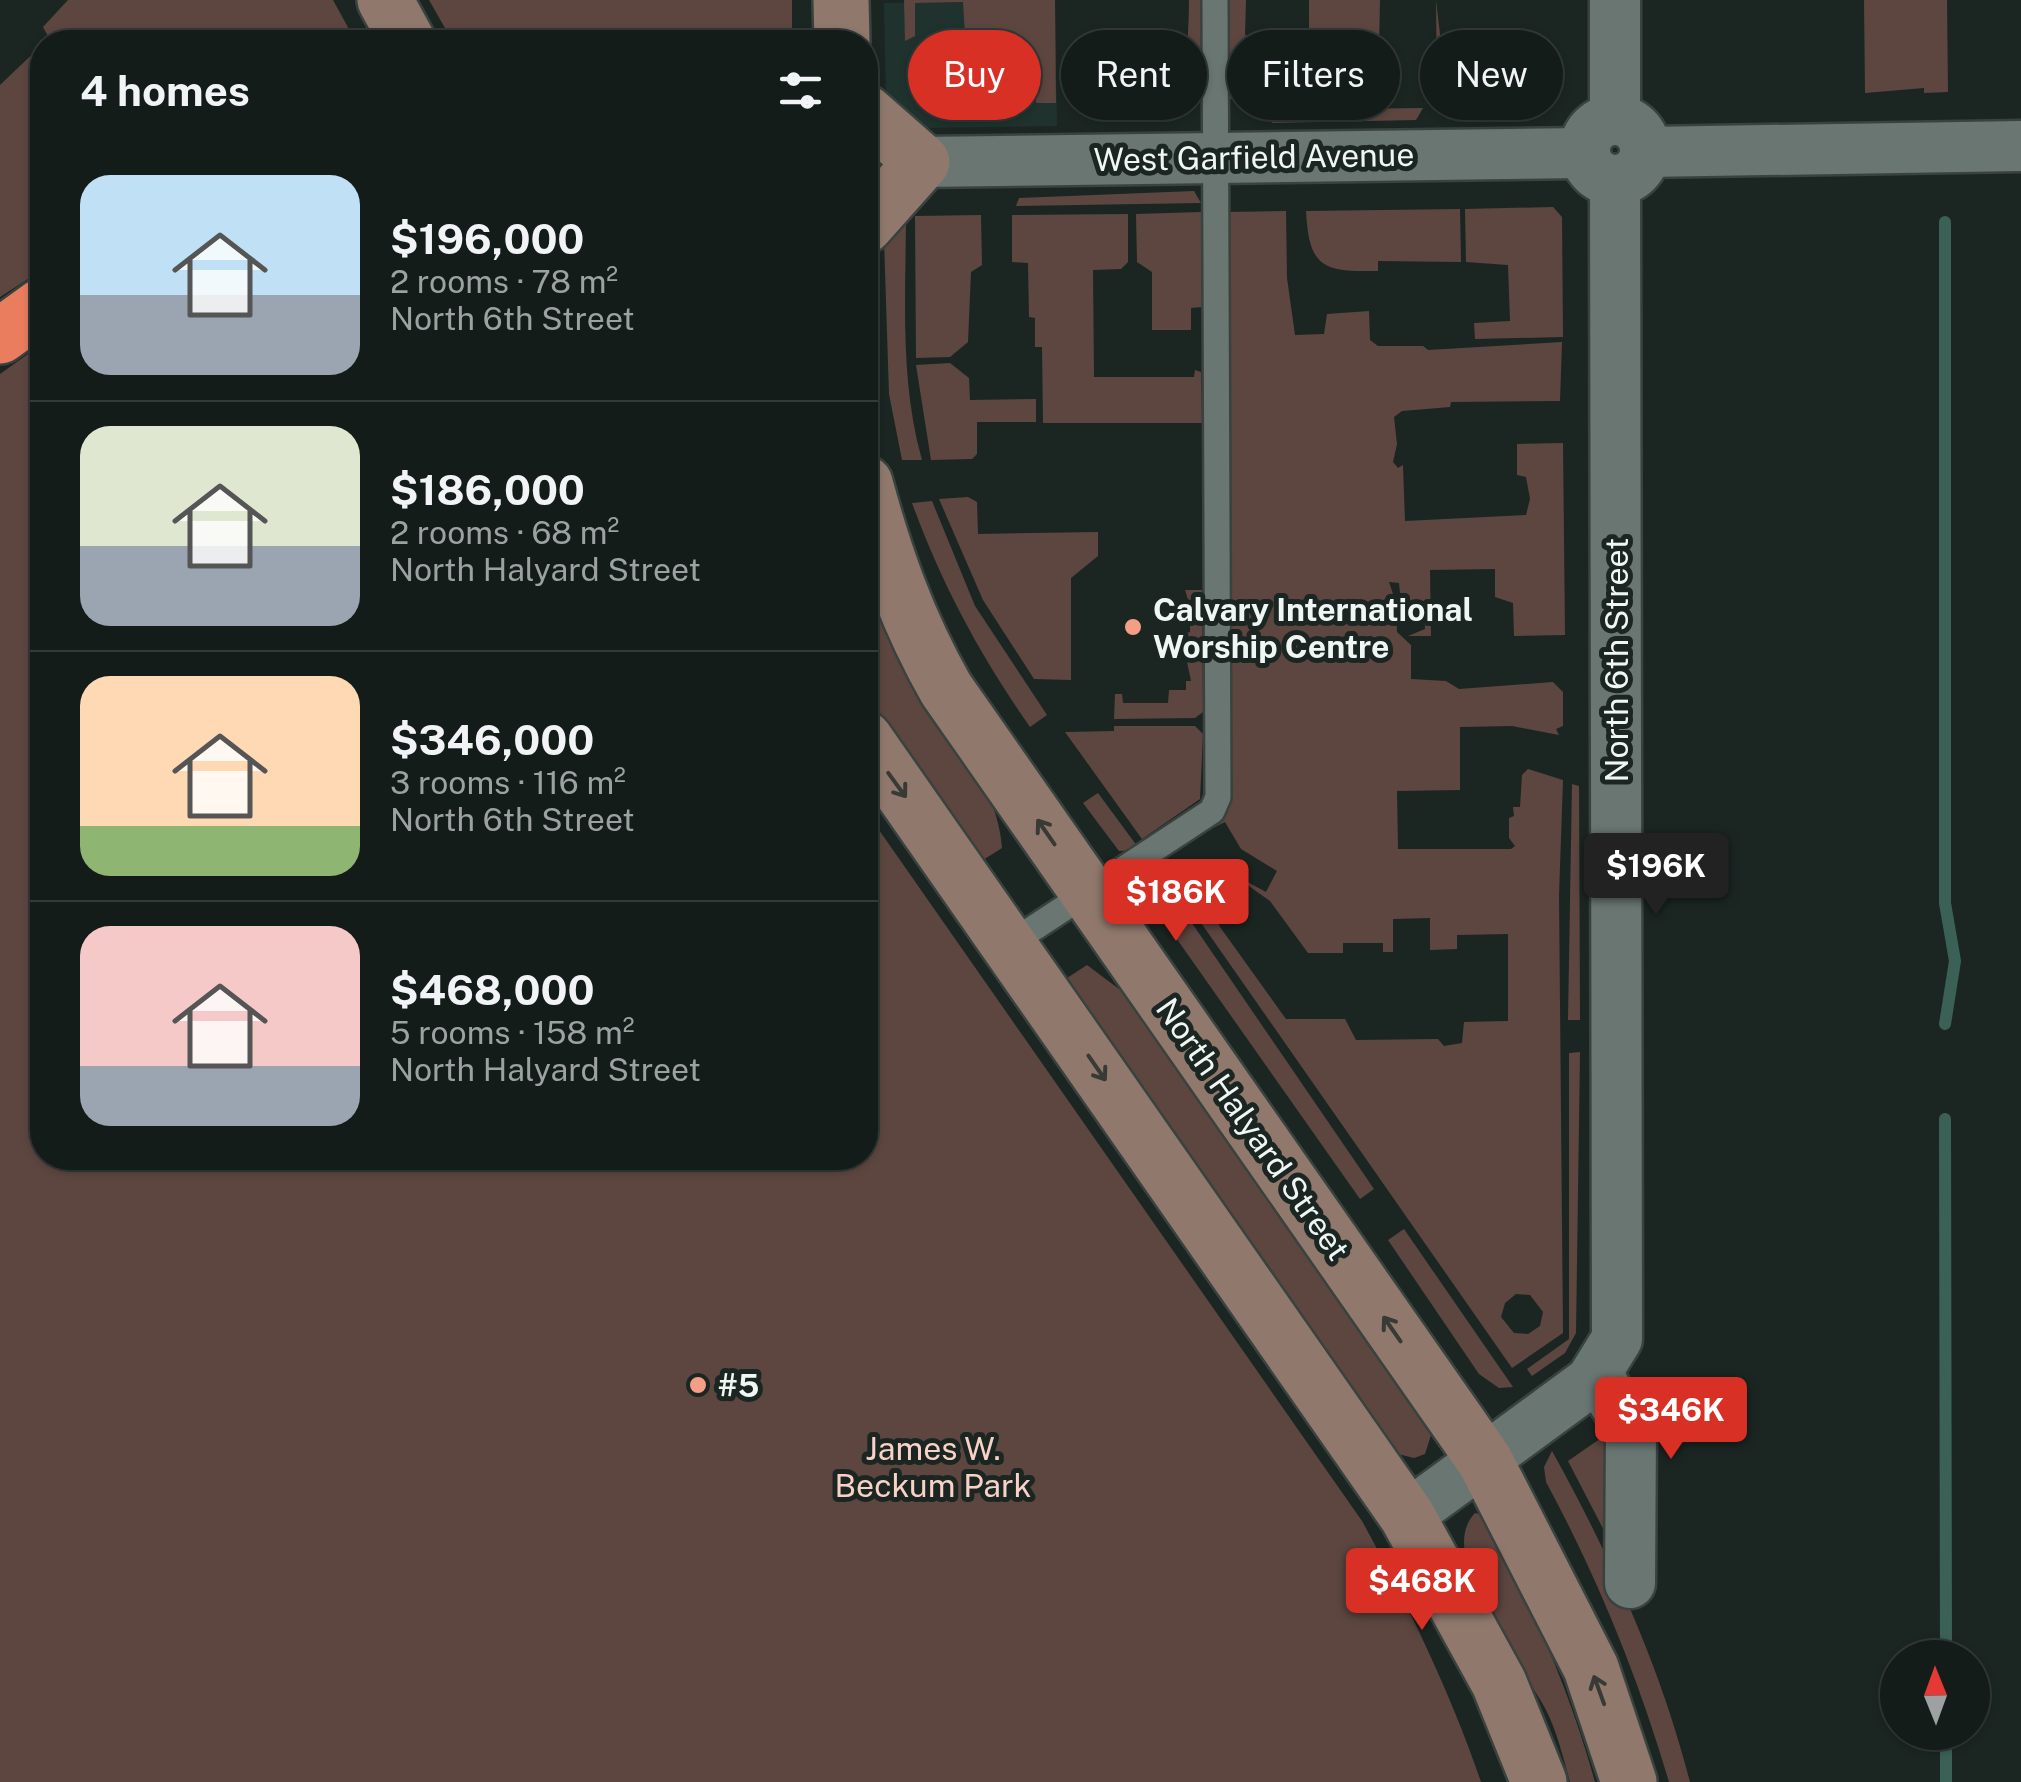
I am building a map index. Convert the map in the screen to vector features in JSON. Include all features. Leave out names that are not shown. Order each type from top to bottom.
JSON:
[{"type":"highway","points":[[0,336],[30,315]]},
{"type":"main road","points":[[385,0],[401,30]]},
{"type":"main road","points":[[841,0],[842,30]]},
{"type":"main road","points":[[878,123],[922,162],[878,211]]},
{"type":"main road","name":"North Halyard Street","points":[[878,530],[913,632],[946,688],[1484,1461],[1591,1668],[1630,1782]]},
{"type":"main road","points":[[878,757],[1407,1516],[1498,1683],[1538,1782]]},
{"type":"street","name":"North 6th Street","points":[[1407,1516],[1597,1374],[1617,1339],[1615,0]]},
{"type":"street","name":"West Garfield Avenue","points":[[922,162],[2021,146]]},
{"type":"street","points":[[1597,1374],[1631,1431],[1630,1583]]},
{"type":"lane","points":[[1011,943],[1212,811],[1218,796],[1215,0]]},
{"type":"shaded area","points":[[1055,1],[1057,126],[919,128],[910,120],[1041,120],[1041,30],[908,30],[908,119],[886,100],[884,3]]},
{"type":"green space","points":[[68,0],[333,0],[349,30],[45,30],[43,27]]},
{"type":"green space","points":[[429,0],[792,0],[792,30],[446,30]]},
{"type":"green space","points":[[904,0],[1055,0],[1056,103],[1041,103],[1041,30],[965,30],[963,2],[915,3],[915,30],[908,30],[905,41]]},
{"type":"green space","points":[[1189,0],[1202,0],[1202,30],[1188,30]]},
{"type":"green space","points":[[1229,0],[1246,0],[1245,30],[1229,30]]},
{"type":"green space","points":[[1309,0],[1380,0],[1379,30],[1309,30]]},
{"type":"green space","points":[[1864,0],[1947,0],[1948,92],[1924,93],[1924,88],[1865,93]]},
{"type":"green space","points":[[30,56],[30,278],[0,297],[0,85]]},
{"type":"green space","points":[[1400,108],[1420,108],[1420,113],[1416,120],[1272,123],[1272,120],[1400,120]]},
{"type":"green space","points":[[1194,191],[1201,203],[1016,206],[1019,198]]},
{"type":"green space","points":[[1553,207],[1562,217],[1563,337],[1475,339],[1474,323],[1510,321],[1508,265],[1466,262],[1465,209]]},
{"type":"green space","points":[[906,209],[907,367],[922,460],[902,460],[889,394],[884,240]]},
{"type":"green space","points":[[1460,209],[1461,262],[1378,261],[1378,271],[1344,270],[1322,263],[1311,245],[1306,211]]},
{"type":"green space","points":[[1286,211],[1287,278],[1295,335],[1324,334],[1327,314],[1369,311],[1370,340],[1378,346],[1423,346],[1428,350],[1562,342],[1560,401],[1451,402],[1450,407],[1402,411],[1394,417],[1397,444],[1393,462],[1398,468],[1403,465],[1405,521],[1526,515],[1530,499],[1526,477],[1517,475],[1517,444],[1563,443],[1565,635],[1514,636],[1513,603],[1495,597],[1495,569],[1430,570],[1431,636],[1408,636],[1425,629],[1424,606],[1401,602],[1399,583],[1389,582],[1396,603],[1397,632],[1411,645],[1411,679],[1446,681],[1459,689],[1553,682],[1563,692],[1563,726],[1556,729],[1559,735],[1512,726],[1460,727],[1460,790],[1397,791],[1398,849],[1511,849],[1515,846],[1509,838],[1509,818],[1514,816],[1513,807],[1520,807],[1522,775],[1528,769],[1563,780],[1559,895],[1563,1333],[1512,1368],[1176,887],[1185,883],[1203,885],[1220,927],[1286,1019],[1345,1019],[1356,1040],[1438,1039],[1444,1046],[1462,1043],[1464,1022],[1508,1021],[1508,934],[1457,935],[1457,949],[1430,950],[1430,918],[1393,919],[1393,952],[1383,952],[1383,943],[1343,943],[1343,953],[1308,953],[1270,901],[1229,872],[1266,892],[1277,871],[1241,849],[1225,822],[1215,827],[1214,824],[1224,816],[1231,800],[1227,212]],"holes":[[[1516,1294],[1530,1295],[1543,1312],[1540,1326],[1528,1334],[1514,1333],[1501,1317],[1505,1303]]]},
{"type":"green space","points":[[1201,212],[1202,307],[1191,308],[1191,330],[1152,330],[1152,272],[1137,262],[1136,214]]},
{"type":"green space","points":[[1128,214],[1128,262],[1121,269],[1093,270],[1094,377],[1194,377],[1195,370],[1201,372],[1202,423],[1043,423],[1042,347],[1035,347],[1035,318],[1029,317],[1028,263],[1012,262],[1012,215]]},
{"type":"green space","points":[[981,215],[982,265],[971,272],[968,342],[950,357],[916,358],[915,216]]},
{"type":"green space","name":"James W. Beckum Park","points":[[30,353],[30,1170],[878,1170],[878,829],[1362,1521],[1427,1649],[1481,1782],[0,1782],[0,374]]},
{"type":"green space","points":[[950,363],[969,378],[970,400],[1036,399],[1036,422],[977,422],[977,454],[972,459],[931,460],[916,365]]},
{"type":"green space","points":[[968,497],[977,502],[978,534],[1098,532],[1098,556],[1071,578],[1071,680],[1034,679],[983,600],[939,499]]},
{"type":"green space","points":[[932,501],[975,606],[1047,715],[1030,727],[979,646],[936,562],[912,503]]},
{"type":"green space","points":[[1185,590],[1202,590],[1203,712],[1195,718],[1114,719],[1115,694],[1122,694],[1123,703],[1168,703],[1169,690],[1186,690],[1186,681],[1191,681],[1186,657],[1191,656],[1190,646],[1185,646],[1190,622],[1185,621],[1185,607],[1190,606]]},
{"type":"green space","points":[[878,612],[904,666],[965,752],[990,798],[1002,848],[983,860],[878,710]]},
{"type":"green space","points":[[1114,726],[1195,726],[1203,734],[1200,799],[1142,839],[1065,732],[1114,731]]},
{"type":"green space","points":[[1572,784],[1579,786],[1580,1020],[1568,1020]]},
{"type":"green space","points":[[1098,793],[1140,850],[1119,851],[1083,803]]},
{"type":"green space","points":[[1170,891],[1374,1189],[1360,1199],[1155,908]]},
{"type":"green space","points":[[1087,965],[1135,1001],[1432,1432],[1425,1454],[1414,1458],[1398,1454],[1067,978]]},
{"type":"green space","points":[[1580,1052],[1576,1333],[1565,1353],[1532,1376],[1527,1369],[1569,1339],[1569,1053]]},
{"type":"green space","points":[[1404,1229],[1513,1387],[1499,1388],[1479,1374],[1388,1240]]},
{"type":"green space","points":[[1604,1436],[1609,1443],[1609,1540],[1568,1461]]},
{"type":"green space","points":[[1552,1451],[1632,1612],[1664,1696],[1690,1782],[1669,1782],[1615,1629],[1546,1482],[1544,1467]]},
{"type":"green space","points":[[1475,1513],[1483,1515],[1532,1612],[1561,1679],[1595,1782],[1570,1782],[1545,1708],[1502,1640],[1473,1583],[1465,1556],[1465,1532]]},
{"type":"waterway","points":[[1945,222],[1945,903],[1955,961],[1945,1024]]},
{"type":"waterway","points":[[1945,1119],[1946,1640]]},
{"type":"waterway","points":[[1946,1750],[1946,1782]]},
{"type":"place","name":"Calvary International Worship Centre","points":[[1133,627]]},
{"type":"place","name":"#5","points":[[698,1385]]}]
